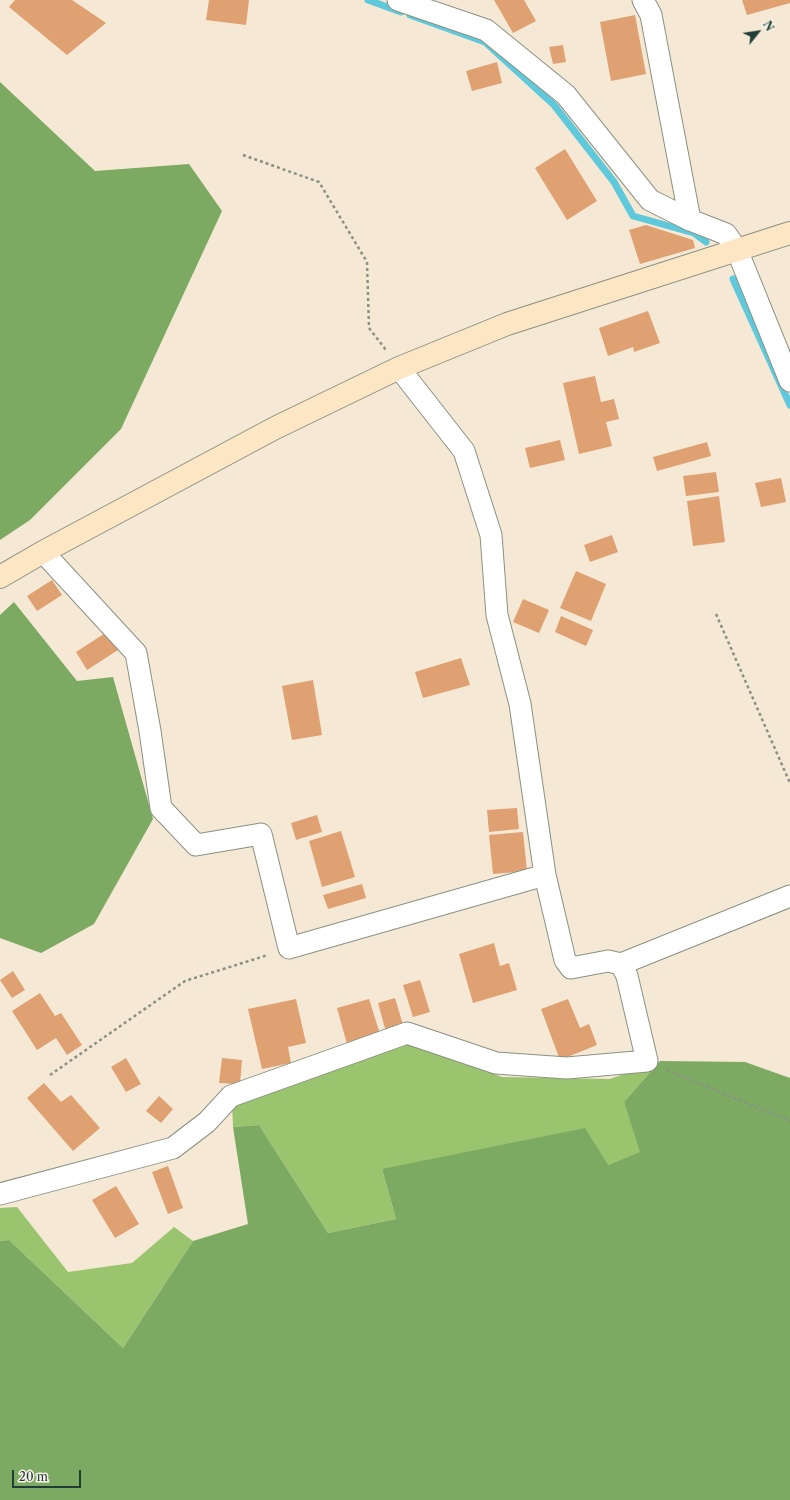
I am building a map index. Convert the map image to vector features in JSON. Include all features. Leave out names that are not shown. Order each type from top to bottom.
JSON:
[{"type":"street","points":[[398,0],[486,30],[566,95],[650,200],[690,220],[726,234],[737,250],[790,381]]},
{"type":"street","points":[[643,0],[651,15],[690,220]]},
{"type":"street","points":[[0,577],[43,552],[275,428],[399,368],[507,324],[790,233]]},
{"type":"street","points":[[399,368],[464,451],[491,535],[497,614],[520,704],[545,875],[565,960],[571,968],[608,961],[621,964],[790,896]]},
{"type":"street","points":[[43,552],[136,653],[150,731],[161,808],[196,845],[261,834],[289,948],[545,875]]},
{"type":"street","points":[[0,1194],[173,1148],[207,1122],[231,1096],[407,1032],[496,1063],[567,1068],[646,1061],[627,976],[621,964]]},
{"type":"path","points":[[243,155],[318,182],[367,262],[370,328],[399,368]]},
{"type":"path","points":[[716,614],[790,783]]},
{"type":"path","points":[[50,1074],[185,981],[289,948]]},
{"type":"path","points":[[646,1061],[790,1121]]},
{"type":"green space","points":[[0,82],[95,171],[189,164],[222,211],[121,429],[30,520],[0,540]]},
{"type":"green space","points":[[14,602],[77,681],[113,677],[153,819],[94,924],[41,953],[0,938],[0,615]]},
{"type":"green space","points":[[407,1042],[502,1077],[610,1079],[660,1061],[624,1102],[641,1152],[608,1165],[382,1169],[396,1219],[328,1233],[259,1125],[233,1127],[232,1102]]},
{"type":"green space","points":[[660,1061],[745,1062],[790,1078],[790,1500],[0,1500],[0,1241],[9,1240],[123,1348],[193,1241],[248,1224],[233,1127],[259,1125],[328,1233],[396,1219],[382,1169],[585,1128],[608,1165],[640,1152],[624,1102]]},
{"type":"green space","points":[[17,1207],[68,1272],[132,1263],[174,1227],[193,1241],[123,1348],[9,1240],[0,1241],[0,1208]]},
{"type":"building","points":[[15,0],[72,0],[106,23],[67,55],[9,7]]},
{"type":"building","points":[[209,0],[249,0],[246,25],[206,20]]},
{"type":"building","points":[[494,0],[524,0],[536,21],[513,33]]},
{"type":"building","points":[[742,0],[790,0],[790,3],[747,15]]},
{"type":"building","points":[[635,15],[646,74],[611,81],[600,22]]},
{"type":"building","points":[[563,45],[566,62],[553,64],[549,47]]},
{"type":"building","points":[[497,62],[502,83],[472,91],[466,71]]},
{"type":"building","points":[[565,149],[597,201],[567,220],[535,168]]},
{"type":"building","points":[[646,225],[693,240],[695,248],[640,264],[629,230]]},
{"type":"building","points":[[648,311],[660,343],[634,352],[633,347],[608,356],[599,328]]},
{"type":"building","points":[[595,376],[601,402],[614,399],[619,419],[606,422],[612,446],[579,454],[563,383]]},
{"type":"building","points":[[560,440],[565,460],[530,468],[525,448]]},
{"type":"building","points":[[707,442],[711,456],[657,471],[653,457]]},
{"type":"building","points":[[716,472],[719,492],[686,496],[683,476]]},
{"type":"building","points":[[781,478],[786,502],[761,507],[755,483]]},
{"type":"building","points":[[719,496],[725,542],[693,546],[687,501]]},
{"type":"building","points":[[612,535],[618,552],[590,562],[584,545]]},
{"type":"building","points":[[576,571],[606,584],[591,621],[560,608]]},
{"type":"building","points":[[52,580],[62,595],[37,611],[27,596]]},
{"type":"building","points":[[523,599],[549,610],[539,633],[513,622]]},
{"type":"building","points":[[561,616],[593,630],[586,646],[555,632]]},
{"type":"building","points":[[107,632],[118,650],[87,670],[76,652]]},
{"type":"building","points":[[461,658],[470,685],[423,698],[415,672]]},
{"type":"building","points":[[313,680],[322,735],[292,740],[282,686]]},
{"type":"building","points":[[517,808],[519,829],[489,832],[487,810]]},
{"type":"building","points":[[317,815],[322,832],[296,840],[291,823]]},
{"type":"building","points":[[341,831],[355,877],[322,887],[309,841]]},
{"type":"building","points":[[523,832],[527,871],[493,874],[489,835]]},
{"type":"building","points":[[362,884],[366,898],[328,909],[323,895]]},
{"type":"building","points":[[494,943],[500,966],[509,963],[517,990],[473,1003],[459,954]]},
{"type":"building","points":[[13,971],[25,990],[12,998],[0,980]]},
{"type":"building","points":[[420,980],[430,1012],[413,1017],[403,985]]},
{"type":"building","points":[[40,993],[55,1016],[61,1013],[82,1045],[67,1055],[56,1038],[37,1050],[12,1011]]},
{"type":"building","points":[[395,998],[404,1028],[386,1032],[378,1003]]},
{"type":"building","points":[[296,999],[306,1043],[288,1047],[291,1063],[262,1069],[248,1009]]},
{"type":"building","points":[[369,999],[380,1034],[347,1044],[337,1008]]},
{"type":"building","points":[[568,999],[580,1028],[589,1024],[597,1045],[560,1060],[541,1009]]},
{"type":"building","points":[[126,1058],[141,1084],[126,1092],[111,1067]]},
{"type":"building","points":[[222,1058],[242,1060],[240,1084],[219,1083]]},
{"type":"building","points":[[44,1083],[61,1102],[71,1095],[100,1128],[73,1151],[27,1098]]},
{"type":"building","points":[[159,1096],[173,1109],[161,1123],[146,1111]]},
{"type":"building","points":[[168,1166],[183,1208],[168,1214],[152,1172]]},
{"type":"building","points":[[116,1186],[139,1224],[115,1238],[92,1200]]},
{"type":"waterway","points":[[368,0],[401,12]]},
{"type":"waterway","points":[[410,15],[485,42],[554,105],[614,182],[633,216],[694,233],[706,242]]},
{"type":"waterway","points":[[733,279],[790,405]]}]
